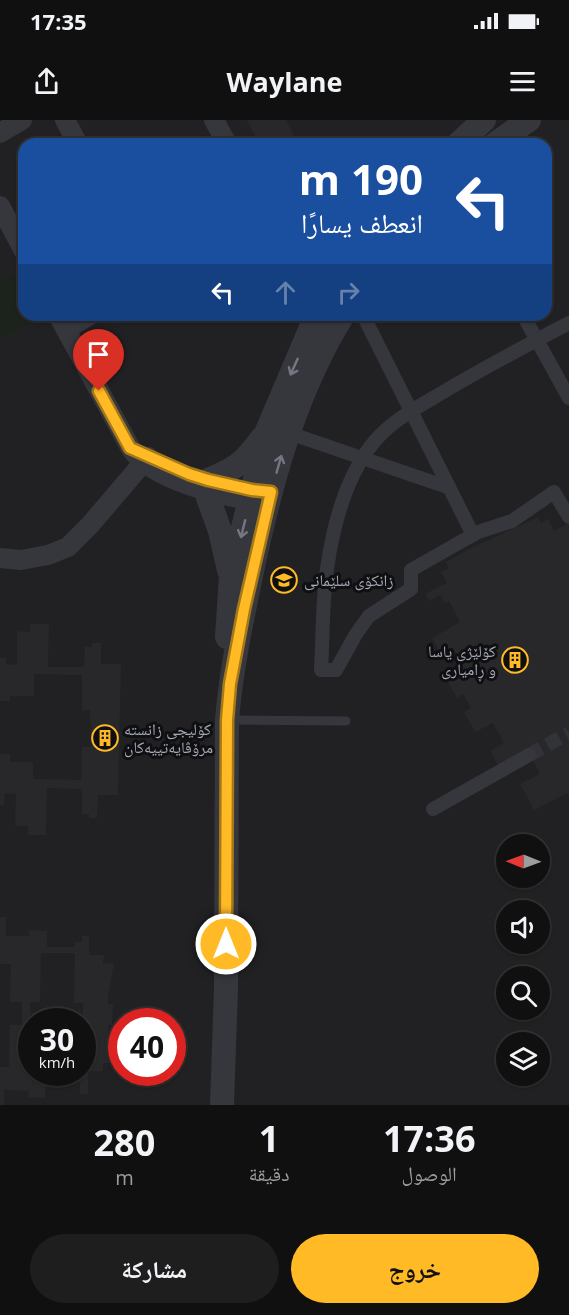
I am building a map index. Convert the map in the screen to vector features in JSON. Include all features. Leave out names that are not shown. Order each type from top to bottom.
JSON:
[{"type":"street","points":[[0,133],[22,120]]},
{"type":"street","points":[[65,120],[75,138]]},
{"type":"street","points":[[214,120],[224,138]]},
{"type":"street","points":[[504,138],[529,120]]},
{"type":"street","points":[[0,206],[18,240]]},
{"type":"street","points":[[230,684],[227,635],[231,576],[260,497],[310,330],[316,321]]},
{"type":"street","points":[[207,485],[246,460],[278,432],[340,321]]},
{"type":"street","points":[[366,321],[473,535]]},
{"type":"street","points":[[526,321],[569,398]]},
{"type":"street","points":[[62,322],[141,456],[164,474],[260,497]]},
{"type":"street","points":[[569,323],[410,411],[389,425],[373,443],[347,491],[335,523],[326,571],[321,670],[336,670],[356,633],[369,616],[411,589],[411,570],[473,535],[512,521],[554,492],[569,517]]},
{"type":"street","points":[[278,432],[364,457],[447,487]]},
{"type":"street","points":[[0,558],[21,560],[48,555],[68,547],[90,525],[141,456]]},
{"type":"street","points":[[207,485],[231,576]]},
{"type":"street","points":[[222,1105],[226,988],[227,720],[230,684],[248,588],[260,497]]},
{"type":"street","points":[[433,809],[529,755]]},
{"type":"lane","points":[[227,720],[346,721]]},
{"type":"shaded area","name":"زانکۆی سلێمانی","points":[[0,120],[569,120],[569,1105],[0,1105]]},
{"type":"shaded area","points":[[13,276],[18,286],[18,321],[32,321],[0,339],[0,283]]},
{"type":"building","points":[[247,120],[286,120],[294,135],[288,138],[256,138]]},
{"type":"building","name":"کۆلێژی یاسا و ڕامیاری","points":[[538,517],[541,523],[548,519],[554,531],[569,523],[569,796],[567,793],[534,810],[520,784],[540,774],[529,753],[499,767],[490,751],[504,743],[493,723],[475,732],[464,712],[471,708],[463,694],[457,698],[445,677],[464,667],[453,648],[441,654],[432,638],[460,622],[449,601],[445,603],[440,595],[429,601],[425,594],[447,583],[441,572],[449,568],[446,562]]},
{"type":"building","name":"کۆلیجی زانستە مرۆڤایەتییەکان","points":[[30,624],[49,624],[48,667],[84,667],[85,647],[92,647],[92,643],[101,643],[101,664],[121,664],[118,795],[98,795],[97,818],[89,818],[89,814],[82,814],[82,789],[47,788],[46,835],[28,835],[28,826],[15,826],[16,794],[5,793],[4,806],[0,805],[0,754],[10,754],[10,762],[33,762],[33,779],[81,780],[82,747],[91,747],[90,710],[82,711],[82,675],[34,674],[34,696],[10,696],[10,701],[0,701],[0,658],[6,658],[6,664],[17,665],[17,631],[30,632]]},
{"type":"building","points":[[0,917],[6,917],[6,936],[29,936],[29,930],[47,931],[47,947],[75,947],[75,942],[82,942],[82,936],[89,936],[89,955],[104,955],[103,964],[114,963],[108,996],[108,1004],[113,1004],[113,1008],[108,1008],[108,1063],[103,1063],[103,1071],[96,1071],[96,1008],[83,1008],[83,1003],[74,1003],[75,953],[41,953],[40,1002],[30,1002],[30,1008],[22,1008],[22,1002],[10,1002],[11,964],[0,964]]},
{"type":"building","points":[[10,1025],[18,1025],[18,1086],[46,1086],[45,1098],[28,1097],[29,1091],[4,1090],[4,1105],[0,1105],[0,1067],[9,1067]]},
{"type":"building","points":[[80,1086],[88,1086],[88,1094],[80,1094]]},
{"type":"tunnel","points":[[529,755],[569,733]]},
{"type":"place","name":"زانکۆی سلێمانی","points":[[284,580]]},
{"type":"place","name":"کۆلێژی یاسا و ڕامیاری","points":[[515,660]]},
{"type":"place","name":"کۆلیجی زانستە مرۆڤایەتییەکان","points":[[105,738]]},
{"type":"route","points":[[99,391],[130,448],[189,474],[220,484],[271,492],[251,574],[230,684],[227,720],[226,944]]}]
